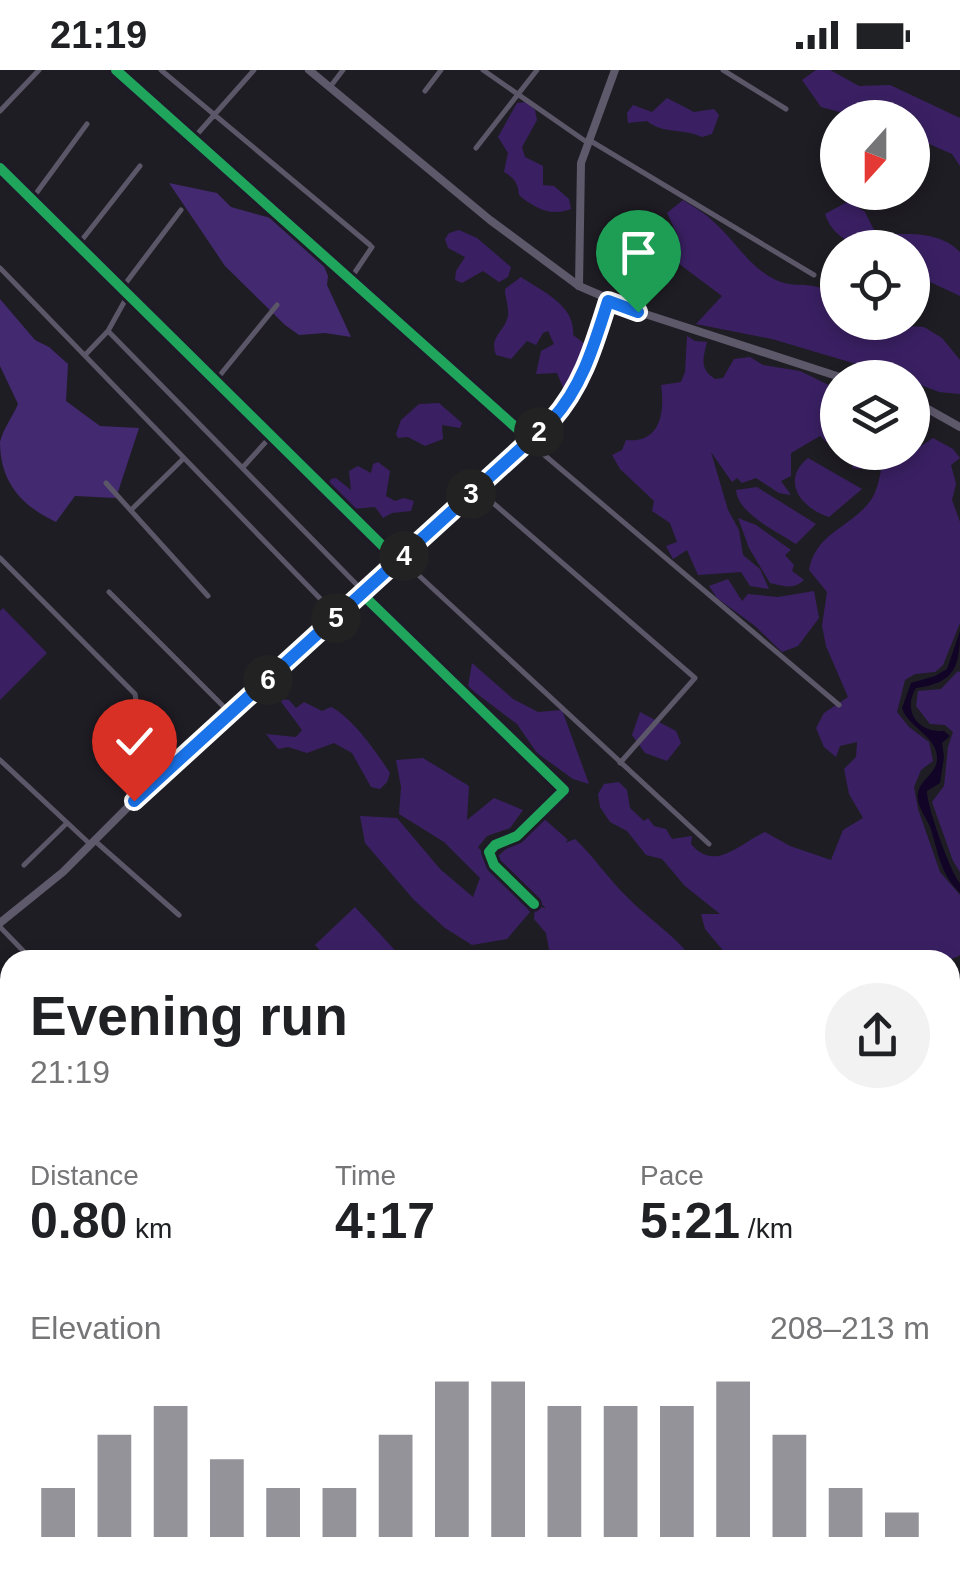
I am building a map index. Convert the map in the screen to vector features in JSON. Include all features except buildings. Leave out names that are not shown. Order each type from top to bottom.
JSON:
[{"type":"main road","points":[[309,70],[490,220],[580,286],[608,301],[820,370]]},
{"type":"main road","points":[[580,286],[581,163],[615,70]]},
{"type":"main road","points":[[0,925],[52,883],[172,766],[559,412],[578,385],[590,358],[608,301]]},
{"type":"main road","points":[[930,410],[960,427]]},
{"type":"street","points":[[116,70],[530,441],[839,706]]},
{"type":"street","points":[[161,70],[371,246],[350,282]]},
{"type":"street","points":[[192,140],[254,70]]},
{"type":"street","points":[[330,88],[343,70]]},
{"type":"street","points":[[426,91],[441,70]]},
{"type":"street","points":[[483,70],[588,142],[814,275]]},
{"type":"street","points":[[476,148],[537,70]]},
{"type":"street","points":[[724,70],[786,108]]},
{"type":"street","points":[[0,111],[37,71]]},
{"type":"street","points":[[32,200],[87,124]]},
{"type":"street","points":[[78,245],[140,166]]},
{"type":"street","points":[[0,168],[399,560],[709,844]]},
{"type":"street","points":[[122,288],[181,210]]},
{"type":"street","points":[[0,268],[338,616]]},
{"type":"street","points":[[86,354],[108,331],[128,294]]},
{"type":"street","points":[[216,380],[277,305]]},
{"type":"street","points":[[108,331],[363,593],[564,790],[517,836],[498,843],[490,852],[494,865],[534,904]]},
{"type":"street","points":[[243,467],[272,435]]},
{"type":"street","points":[[132,510],[184,458]]},
{"type":"street","points":[[106,483],[208,596]]},
{"type":"street","points":[[476,489],[695,678],[620,763]]},
{"type":"street","points":[[0,558],[135,694],[128,719],[172,766]]},
{"type":"street","points":[[109,592],[231,714]]},
{"type":"street","points":[[0,760],[66,823],[179,915]]},
{"type":"street","points":[[24,865],[66,823]]},
{"type":"street","points":[[0,925],[23,950]]},
{"type":"shaded area","points":[[816,70],[830,70],[859,86],[890,85],[922,100],[820,100],[820,106],[802,80]]},
{"type":"shaded area","points":[[667,98],[694,112],[714,109],[719,115],[712,134],[702,137],[659,128],[647,121],[628,123],[627,113],[633,105],[652,112]]},
{"type":"shaded area","points":[[527,102],[535,110],[537,120],[522,147],[525,157],[543,166],[543,185],[554,186],[569,199],[571,209],[550,212],[537,207],[519,195],[515,181],[504,172],[508,153],[498,137],[517,103]]},
{"type":"shaded area","points":[[930,104],[960,118],[960,166],[952,154],[930,144]]},
{"type":"shaded area","points":[[169,183],[217,193],[231,207],[285,222],[315,244],[328,276],[327,285],[351,337],[299,335],[285,325],[225,266]]},
{"type":"shaded area","points":[[683,200],[722,230],[763,273],[781,282],[820,288],[820,340],[930,340],[930,331],[942,338],[960,360],[960,394],[930,389],[930,360],[843,360],[772,339],[696,324],[722,296],[674,260],[678,236],[667,213]]},
{"type":"shaded area","points":[[832,210],[862,210],[874,230],[835,230],[825,214]]},
{"type":"shaded area","points":[[459,230],[477,238],[511,267],[508,277],[499,282],[483,271],[462,283],[455,280],[465,257],[448,248],[445,239]]},
{"type":"shaded area","points":[[930,236],[960,252],[960,296],[930,282]]},
{"type":"shaded area","points":[[521,277],[563,307],[573,335],[585,344],[575,382],[569,390],[564,390],[557,373],[536,374],[541,351],[554,344],[548,331],[536,345],[527,341],[511,359],[496,355],[496,339],[508,316],[505,289]]},
{"type":"shaded area","points":[[0,299],[35,340],[68,364],[66,401],[100,426],[139,428],[116,498],[75,496],[56,522],[24,501],[9,482],[0,442],[18,404],[0,366]]},
{"type":"shaded area","points":[[687,336],[707,342],[704,367],[715,379],[723,378],[734,359],[750,357],[763,365],[800,371],[820,381],[820,436],[791,453],[791,476],[781,481],[791,495],[779,493],[756,478],[742,483],[737,478],[732,482],[711,452],[728,510],[739,530],[743,555],[760,569],[769,589],[750,586],[741,572],[698,575],[687,550],[673,559],[666,546],[677,542],[670,523],[652,511],[654,501],[620,469],[612,455],[622,450],[626,440],[638,440],[654,431],[661,415],[661,385],[681,382]]},
{"type":"shaded area","points":[[439,403],[462,423],[460,428],[442,425],[443,439],[425,446],[408,437],[398,438],[401,420],[419,404]]},
{"type":"shaded area","points":[[933,438],[953,449],[960,458],[951,465],[956,484],[952,500],[960,522],[960,623],[943,665],[935,672],[915,674],[905,680],[897,712],[929,742],[933,761],[921,770],[914,787],[940,872],[960,895],[960,950],[723,950],[705,929],[701,914],[720,914],[685,886],[662,859],[646,855],[627,831],[610,822],[600,807],[598,794],[604,784],[619,782],[627,790],[630,808],[644,821],[648,818],[654,826],[666,829],[672,839],[692,836],[691,844],[709,856],[728,853],[765,832],[790,846],[831,860],[843,830],[863,818],[849,794],[844,769],[856,757],[857,742],[840,746],[836,757],[824,747],[816,728],[824,713],[848,697],[826,646],[822,626],[827,592],[809,570],[819,547],[863,509],[876,489],[881,470],[930,470]]},
{"type":"shaded area","points":[[808,458],[820,465],[820,470],[829,470],[862,489],[829,517],[810,507],[798,493],[795,484],[800,467]]},
{"type":"shaded area","points":[[378,462],[390,471],[386,496],[395,501],[414,501],[411,511],[383,518],[375,507],[352,509],[343,497],[326,488],[336,478],[351,490],[349,471],[358,466],[371,473],[373,464]]},
{"type":"shaded area","points":[[757,487],[816,524],[796,544],[770,528],[738,499],[736,490]]},
{"type":"shaded area","points":[[738,518],[756,525],[791,550],[785,555],[794,565],[792,571],[804,580],[792,586],[770,583],[749,548]]},
{"type":"shaded area","points":[[728,579],[742,601],[748,594],[778,597],[814,591],[819,618],[798,646],[782,652],[717,598],[709,586]]},
{"type":"shaded area","points":[[3,608],[47,653],[0,700],[0,611]]},
{"type":"shaded area","points":[[960,631],[952,672],[939,682],[916,688],[911,705],[920,724],[950,736],[942,743],[940,783],[927,791],[939,837],[960,883],[960,893],[944,871],[918,802],[920,787],[936,764],[936,751],[902,708],[911,683],[947,669]]},
{"type":"shaded area","points":[[472,663],[513,699],[538,712],[562,710],[589,784],[573,779],[537,753],[517,724],[468,687]]},
{"type":"shaded area","points":[[958,671],[960,872],[932,802],[944,786],[953,732],[945,725],[930,724],[916,706],[918,691],[941,689]]},
{"type":"shaded area","points":[[279,699],[289,700],[296,708],[304,702],[322,711],[331,707],[339,712],[364,736],[385,765],[390,773],[387,782],[380,789],[371,787],[352,753],[334,743],[307,753],[288,747],[278,749],[266,734],[296,737],[302,730]]},
{"type":"shaded area","points":[[640,712],[676,731],[681,743],[667,761],[645,753],[632,735]]},
{"type":"shaded area","points":[[423,758],[469,786],[467,820],[494,798],[523,810],[510,828],[487,836],[478,847],[530,912],[507,939],[472,945],[445,928],[414,900],[365,843],[360,816],[397,818],[440,869],[473,897],[480,878],[444,842],[399,814],[401,787],[396,760]]},
{"type":"shaded area","points":[[541,816],[568,840],[565,843],[575,839],[622,892],[685,950],[549,950],[546,933],[534,919],[535,906],[546,908],[493,861]]},
{"type":"shaded area","points":[[355,907],[395,950],[320,950],[315,945]]},
{"type":"cycle path","points":[[116,70],[531,441]]},
{"type":"cycle path","points":[[0,168],[398,561]]},
{"type":"cycle path","points":[[362,594],[564,790],[517,836],[495,845],[489,852],[494,865],[534,904]]},
{"type":"route","points":[[134,801],[552,420],[585,372],[608,301],[638,312]]}]
